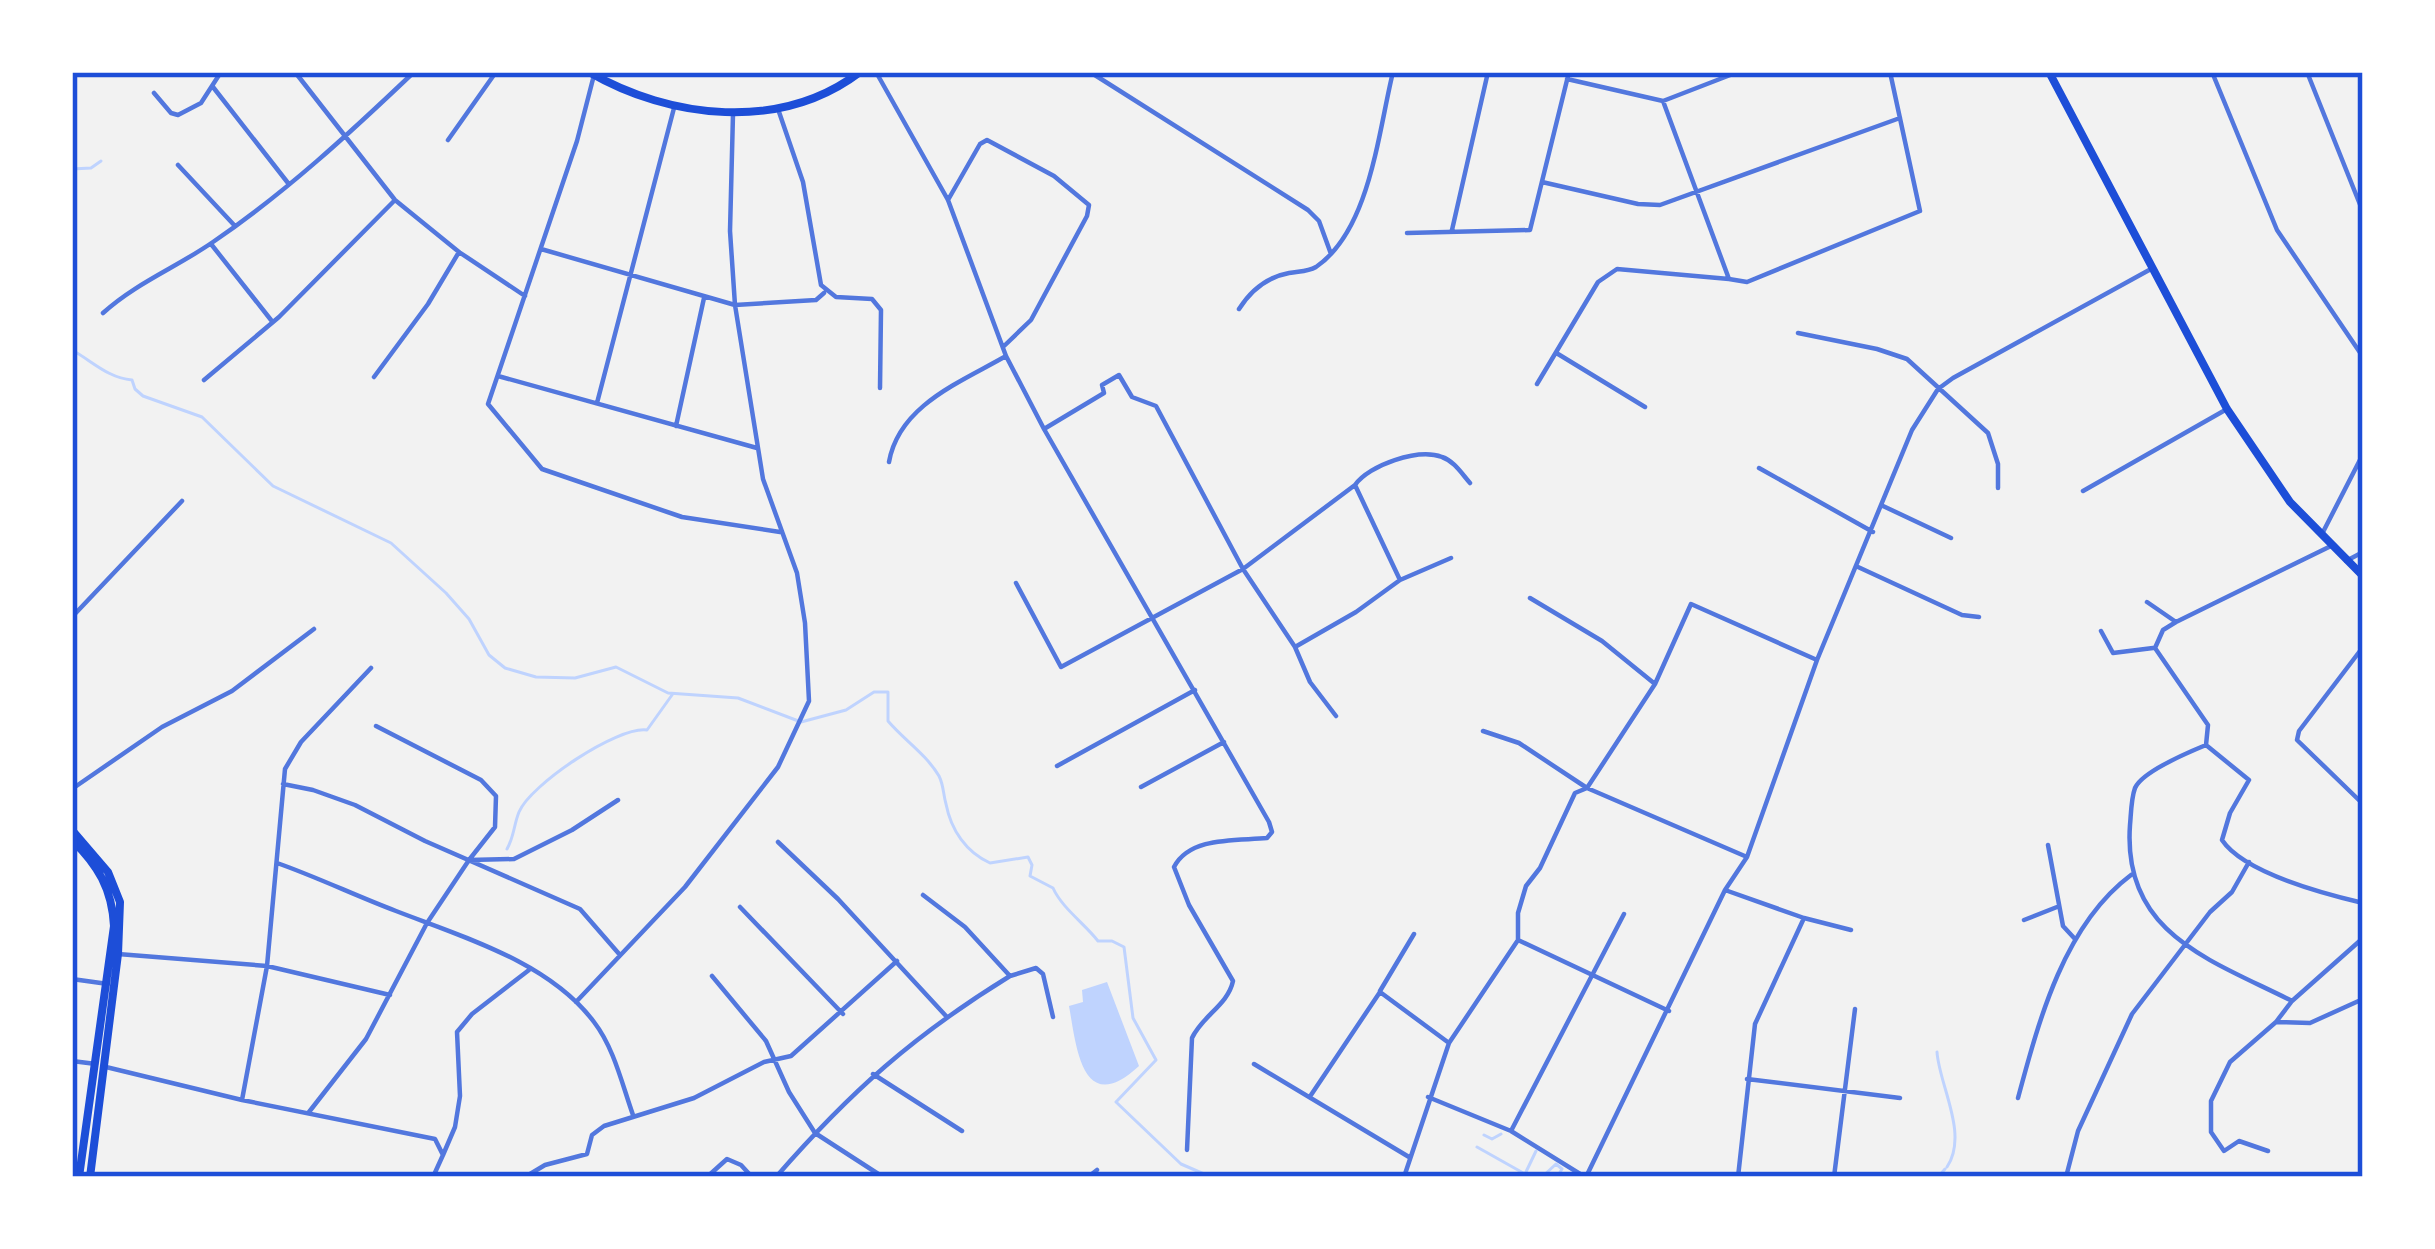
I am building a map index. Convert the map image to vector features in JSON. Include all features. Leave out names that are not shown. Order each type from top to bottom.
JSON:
[{"type":"main road","points":[[591,74],[674,108],[733,114],[778,109],[860,72]]},
{"type":"main road","points":[[2049,72],[2263,466],[2321,536],[2363,576]]},
{"type":"main road","points":[[72,830],[90,846],[115,885],[120,902],[118,954],[79,1177]]},
{"type":"main road","points":[[72,840],[103,876],[113,904],[90,1177]]},
{"type":"street","points":[[154,93],[178,116],[201,103],[221,72]]},
{"type":"street","points":[[295,72],[395,200],[524,296]]},
{"type":"street","points":[[103,313],[235,226],[346,136],[414,72]]},
{"type":"street","points":[[448,140],[496,72]]},
{"type":"street","points":[[876,72],[948,200],[1006,356],[1044,429],[1155,617],[1272,832],[1267,838],[1201,844],[1174,867],[1189,905],[1233,981],[1232,990],[1198,1025],[1192,1038],[1187,1150]]},
{"type":"street","points":[[1090,72],[1308,210],[1318,221],[1331,254]]},
{"type":"street","points":[[1239,309],[1252,290],[1268,279],[1311,270],[1331,254],[1357,221],[1393,72]]},
{"type":"street","points":[[1452,233],[1488,72]]},
{"type":"street","points":[[1407,233],[1530,230],[1568,76],[1663,101],[1738,72]]},
{"type":"street","points":[[1537,384],[1598,282],[1617,269],[1747,282],[1920,211],[1889,72]]},
{"type":"street","points":[[2212,72],[2277,230],[2363,357]]},
{"type":"street","points":[[2307,72],[2363,212]]},
{"type":"street","points":[[591,74],[577,141],[488,404],[542,470],[682,518],[782,533]]},
{"type":"street","points":[[213,87],[288,183]]},
{"type":"street","points":[[1663,101],[1729,279]]},
{"type":"street","points":[[597,403],[674,108]]},
{"type":"street","points":[[778,109],[803,182],[820,285],[826,292],[878,303],[881,310],[880,388]]},
{"type":"street","points":[[576,1002],[685,887],[778,767],[808,701],[806,623],[797,572],[763,479],[735,304],[730,232],[733,114]]},
{"type":"street","points":[[1542,182],[1647,206],[1900,118]]},
{"type":"street","points":[[948,200],[980,144],[987,140],[1054,176],[1089,205],[1088,216],[1031,320],[1003,347]]},
{"type":"street","points":[[178,164],[235,226]]},
{"type":"street","points":[[204,380],[272,322],[395,200]]},
{"type":"street","points":[[211,244],[272,322]]},
{"type":"street","points":[[541,249],[735,304],[815,300],[826,292]]},
{"type":"street","points":[[374,376],[428,304],[459,252]]},
{"type":"street","points":[[1428,1096],[1511,1131],[1586,1177],[1725,890],[1747,857],[1817,660],[1912,430],[1937,389],[2152,269]]},
{"type":"street","points":[[676,426],[704,298]]},
{"type":"street","points":[[1798,333],[1907,359],[1988,434],[1998,464],[1998,488]]},
{"type":"street","points":[[1556,352],[1645,407]]},
{"type":"street","points":[[889,462],[897,433],[920,409],[1006,356]]},
{"type":"street","points":[[1044,429],[1104,393],[1102,385],[1119,375],[1132,397],[1156,406],[1244,569],[1295,647],[1310,682],[1336,716]]},
{"type":"street","points":[[498,376],[757,448]]},
{"type":"street","points":[[2083,491],[2228,409]]},
{"type":"street","points":[[2321,536],[2363,454]]},
{"type":"street","points":[[1016,583],[1061,667],[1244,569],[1362,475],[1429,455],[1450,460],[1470,483]]},
{"type":"street","points":[[1759,467],[1873,532]]},
{"type":"street","points":[[1354,485],[1400,580]]},
{"type":"street","points":[[72,617],[182,501]]},
{"type":"street","points":[[1883,506],[1951,538]]},
{"type":"street","points":[[2155,648],[2163,630],[2176,622],[2331,547]]},
{"type":"street","points":[[2346,561],[2363,552]]},
{"type":"street","points":[[1295,647],[1400,580],[1450,558]]},
{"type":"street","points":[[1858,567],[1963,615],[1979,617]]},
{"type":"street","points":[[1529,598],[1602,641],[1655,684]]},
{"type":"street","points":[[2147,602],[2176,622]]},
{"type":"street","points":[[1404,1177],[1449,1043],[1518,940],[1518,913],[1526,886],[1540,868],[1575,793],[1587,788],[1655,684],[1691,604],[1817,660]]},
{"type":"street","points":[[72,789],[162,728],[232,691],[314,628]]},
{"type":"street","points":[[2101,631],[2113,653],[2155,648]]},
{"type":"street","points":[[2363,647],[2296,740],[2363,804]]},
{"type":"street","points":[[2155,648],[2208,725],[2206,745]]},
{"type":"street","points":[[242,1100],[267,966],[285,769],[302,742],[371,668]]},
{"type":"street","points":[[1057,766],[1195,690]]},
{"type":"street","points":[[309,1112],[366,1039],[427,922],[495,827],[496,796],[481,780],[376,726]]},
{"type":"street","points":[[1483,731],[1520,742],[1587,788],[1747,857]]},
{"type":"street","points":[[1141,787],[1224,742]]},
{"type":"street","points":[[2206,745],[2249,780],[2230,813],[2222,840],[2249,862],[2297,884],[2363,903]]},
{"type":"street","points":[[2206,745],[2135,788],[2128,858],[2131,875],[2152,914],[2186,947],[2292,1001]]},
{"type":"street","points":[[283,784],[342,800],[580,909],[621,956]]},
{"type":"street","points":[[469,860],[514,859],[618,800]]},
{"type":"street","points":[[778,842],[946,1016]]},
{"type":"street","points":[[2048,845],[2062,926],[2075,939]]},
{"type":"street","points":[[2066,1177],[2078,1131],[2132,1014],[2210,912],[2232,892],[2249,862]]},
{"type":"street","points":[[277,863],[427,922],[529,969],[576,1002],[604,1036],[633,1115]]},
{"type":"street","points":[[2018,1098],[2046,1008],[2075,939],[2103,898],[2131,875]]},
{"type":"street","points":[[1725,890],[1804,919],[1851,930]]},
{"type":"street","points":[[923,895],[965,927],[1010,976]]},
{"type":"street","points":[[740,907],[842,1014]]},
{"type":"street","points":[[2024,920],[2057,907]]},
{"type":"street","points":[[1511,1131],[1624,914]]},
{"type":"street","points":[[1738,1177],[1757,1015],[1804,919]]},
{"type":"street","points":[[1311,1095],[1414,934]]},
{"type":"street","points":[[1518,940],[1669,1011]]},
{"type":"street","points":[[2268,1150],[2240,1141],[2224,1151],[2211,1132],[2211,1101],[2230,1063],[2292,1001],[2362,943]]},
{"type":"street","points":[[118,954],[267,966],[390,994]]},
{"type":"street","points":[[525,1177],[544,1165],[586,1154],[598,1129],[694,1098],[764,1062],[791,1056],[897,962]]},
{"type":"street","points":[[776,1177],[873,1074],[946,1016],[1010,976],[1028,968],[1043,974],[1053,1016]]},
{"type":"street","points":[[433,1177],[455,1126],[460,1096],[457,1032],[472,1014],[529,969]]},
{"type":"street","points":[[712,976],[766,1041],[789,1092],[815,1133],[883,1177]]},
{"type":"street","points":[[72,979],[108,984]]},
{"type":"street","points":[[1380,992],[1449,1043]]},
{"type":"street","points":[[2276,1022],[2310,1023],[2363,999]]},
{"type":"street","points":[[1834,1177],[1855,1009]]},
{"type":"street","points":[[72,1061],[435,1139],[443,1155]]},
{"type":"street","points":[[1254,1064],[1409,1157]]},
{"type":"street","points":[[873,1074],[962,1131]]},
{"type":"street","points":[[1748,1079],[1900,1098]]},
{"type":"street","points":[[707,1177],[728,1160],[752,1177]]},
{"type":"street","points":[[1088,1177],[1097,1170]]},
{"type":"water","points":[[1107,982],[1139,1066],[1105,1085],[1093,1081],[1085,1070],[1069,1006],[1083,1002],[1082,990]]},
{"type":"waterway","points":[[72,169],[91,168],[101,161]]},
{"type":"waterway","points":[[72,350],[108,373],[132,380],[143,396],[202,417],[273,486],[391,543],[446,593],[469,619],[489,655],[505,668],[536,677],[575,678],[616,667],[668,693],[738,698],[801,722],[846,710],[874,692],[888,692],[888,721],[939,776],[952,823],[967,846],[990,863],[1028,857],[1030,876],[1053,888],[1098,941],[1124,947],[1133,1018],[1156,1060],[1116,1102],[1181,1164],[1211,1177]]},
{"type":"waterway","points":[[507,849],[519,812],[539,787],[596,747],[647,730],[672,695]]},
{"type":"waterway","points":[[1937,1052],[1954,1125],[1953,1154],[1947,1167]]},
{"type":"waterway","points":[[1484,1135],[1492,1139],[1501,1134]]},
{"type":"waterway","points":[[1477,1147],[1525,1174],[1536,1151]]},
{"type":"waterway","points":[[1542,1177],[1556,1164],[1562,1169],[1557,1177]]},
{"type":"waterway","points":[[1938,1177],[1945,1169]]},
{"type":"waterway","points":[[1517,1177],[1525,1177]]}]
